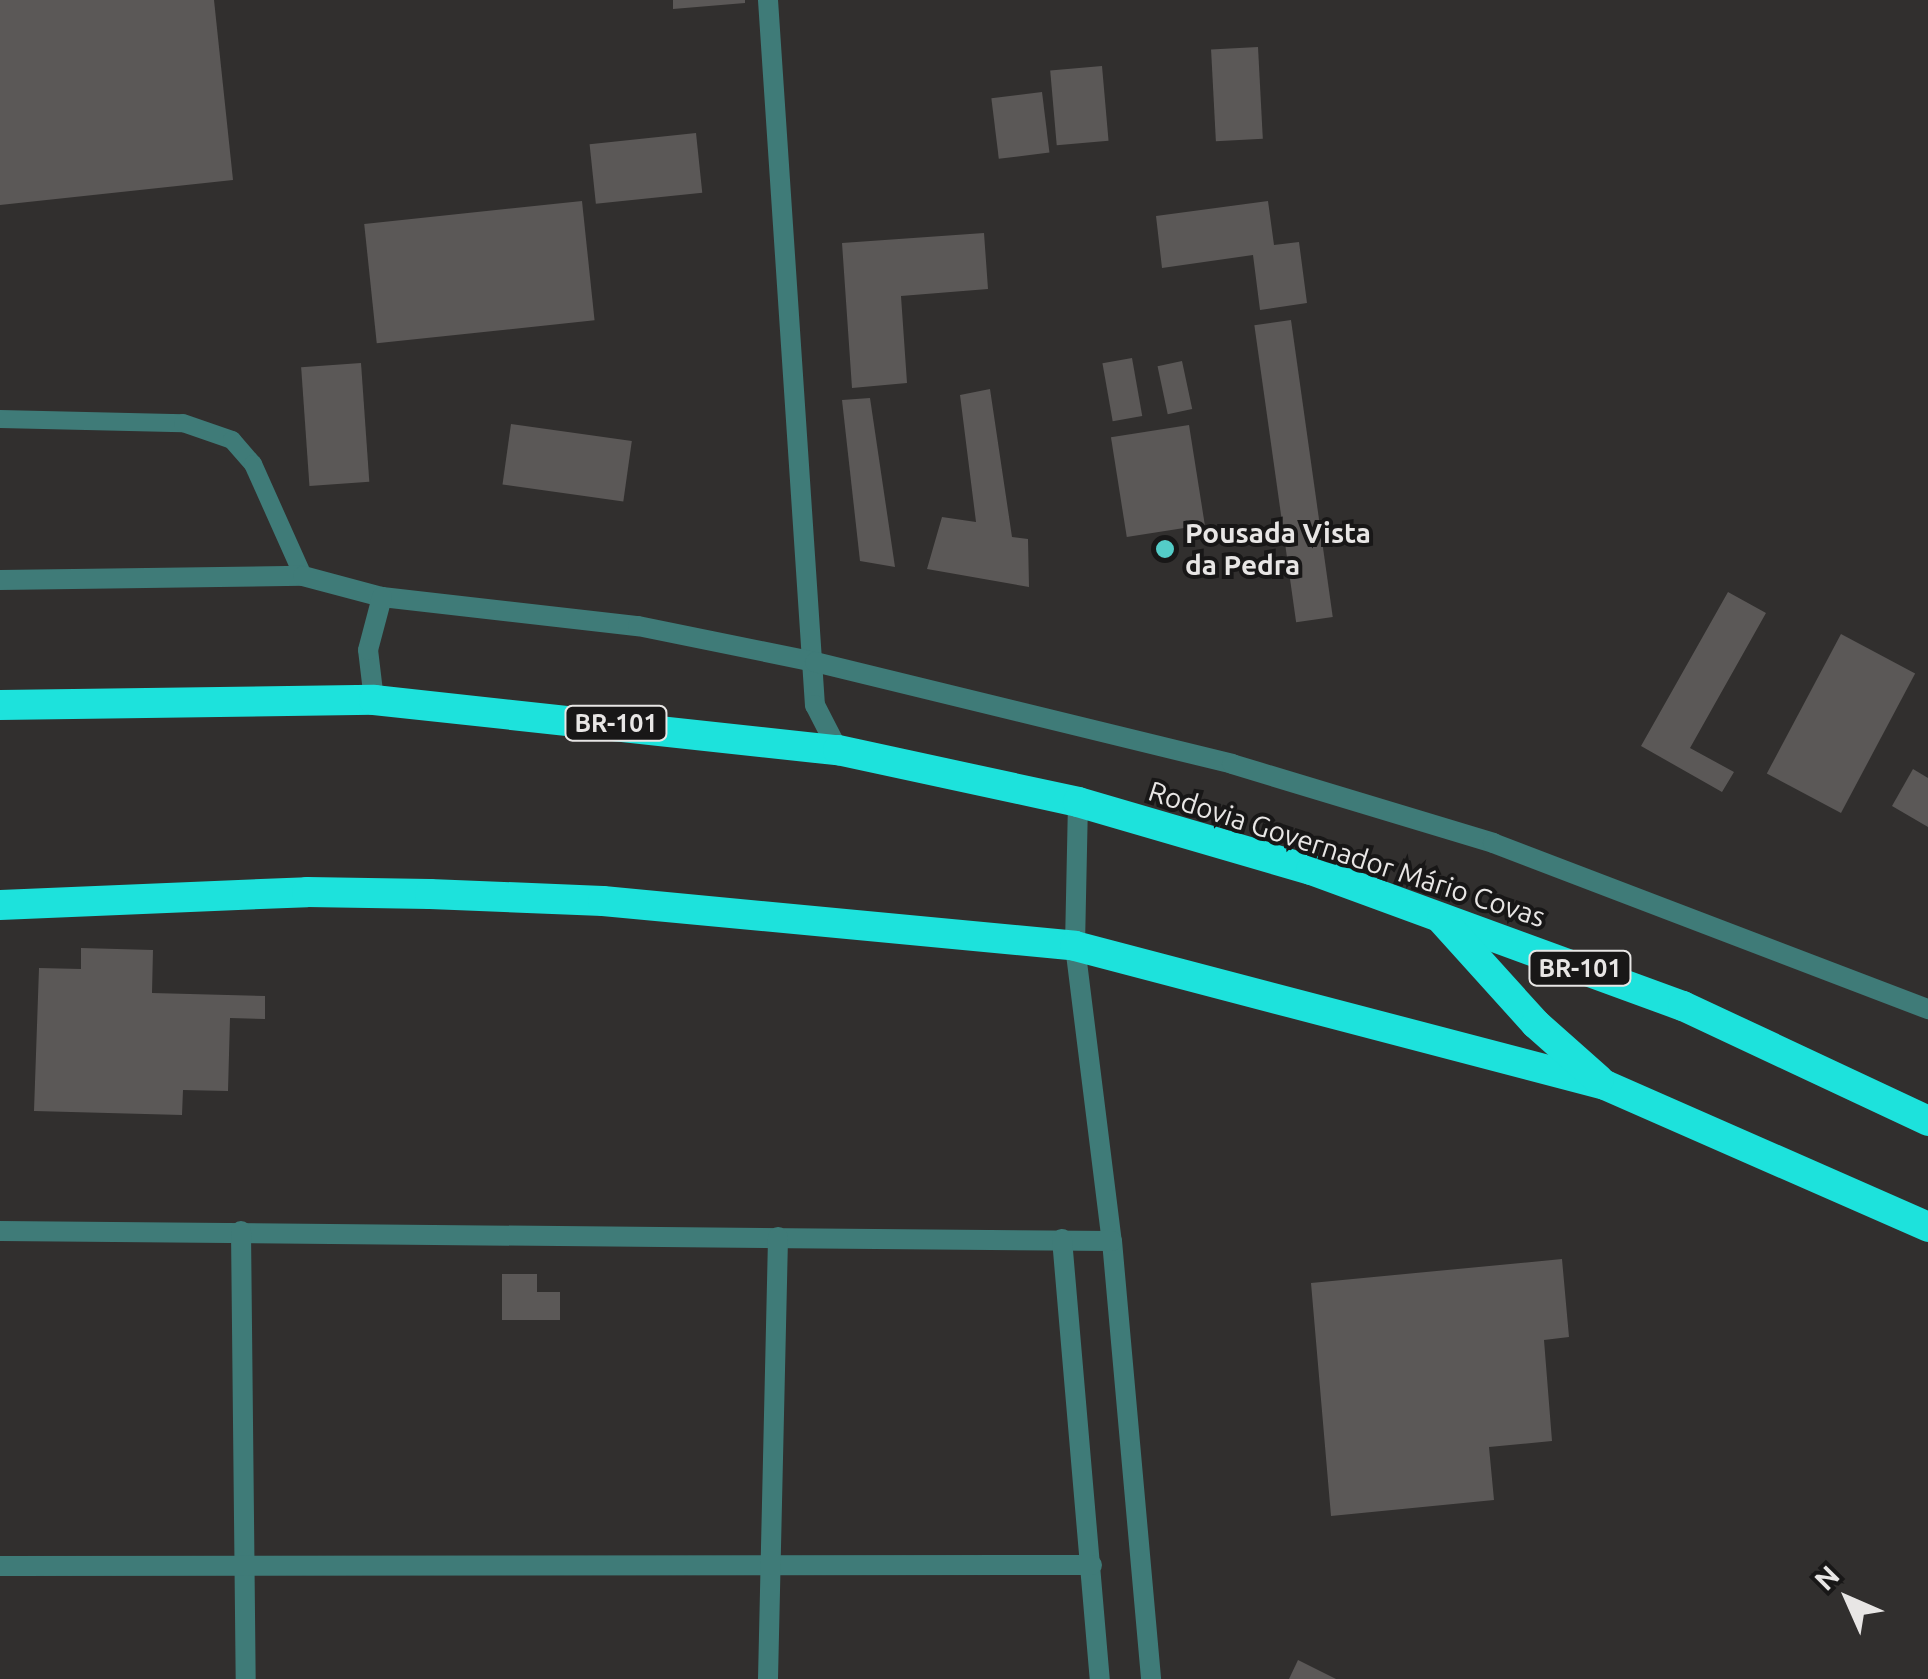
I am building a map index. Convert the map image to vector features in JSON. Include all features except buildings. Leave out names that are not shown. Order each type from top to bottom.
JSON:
[{"type":"highway","name":"Rodovia Governador Mário Covas","points":[[0,705],[374,700],[838,750],[1078,802],[1437,914],[1683,1006],[1928,1120]]},
{"type":"highway","points":[[0,905],[307,892],[430,894],[603,901],[1075,946],[1604,1086],[1928,1227]]},
{"type":"highway","points":[[1437,914],[1536,1024],[1604,1086]]},
{"type":"street","points":[[768,0],[816,662],[815,705],[838,750]]},
{"type":"street","points":[[0,580],[303,576],[382,597],[638,626],[816,662],[1232,764],[1492,843],[1928,1009]]},
{"type":"street","points":[[374,700],[368,650],[382,597]]},
{"type":"street","points":[[1078,802],[1075,946],[1112,1241],[1151,1679]]},
{"type":"street","points":[[0,1231],[1112,1241]]},
{"type":"street","points":[[242,1231],[246,1679]]},
{"type":"street","points":[[768,1679],[778,1236]]},
{"type":"street","points":[[1062,1239],[1100,1679]]},
{"type":"street","points":[[0,1566],[1092,1564]]},
{"type":"lane","points":[[0,419],[184,423],[232,440],[254,464],[303,576]]},
{"type":"place","name":"Pousada Vista da Pedra","points":[[1165,549]]}]
